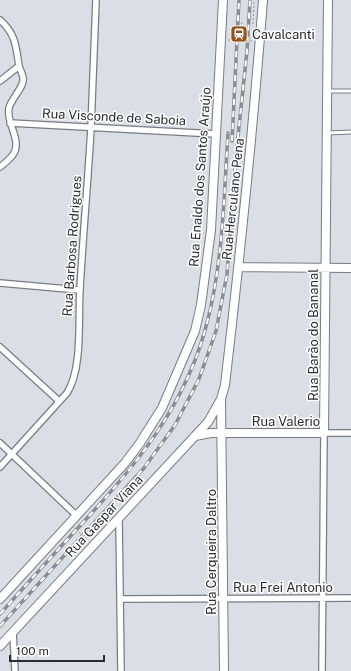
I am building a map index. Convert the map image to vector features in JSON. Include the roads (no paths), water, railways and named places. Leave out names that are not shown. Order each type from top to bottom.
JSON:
[{"type":"main road","name":"Rua Enaldo dos Santos Araújo","points":[[2,595],[77,516],[125,463],[140,443],[162,408],[195,331],[201,305],[211,230],[223,0]]},
{"type":"main road","name":"Rua Herculano Pena","points":[[221,399],[225,385],[239,267],[263,0]]},
{"type":"main road","name":"Rua Barão do Bananal","points":[[324,433],[328,0]]},
{"type":"main road","points":[[239,267],[351,268]]},
{"type":"main road","name":"Rua Cerqueira Daltro","points":[[221,399],[224,671]]},
{"type":"main road","name":"Rua Gaspar Viana","points":[[0,646],[208,422],[221,399]]},
{"type":"main road","points":[[194,436],[204,433],[222,434]]},
{"type":"main road","name":"Rua Valerio","points":[[222,434],[324,433]]},
{"type":"street","name":"Rua Barbosa Rodrigues","points":[[0,467],[60,401],[72,385],[75,377],[91,127],[96,0]]},
{"type":"street","points":[[0,20],[8,27],[14,40],[19,66],[24,78],[12,100],[9,109],[10,123],[16,150],[13,155],[0,167]]},
{"type":"street","points":[[0,81],[19,66]]},
{"type":"street","name":"Rua Visconde de Saboia","points":[[10,123],[216,134]]},
{"type":"street","points":[[0,283],[80,290]]},
{"type":"street","points":[[0,347],[60,401]]},
{"type":"street","name":"Rua Valerio","points":[[324,433],[351,432]]},
{"type":"street","name":"Rua Barão do Bananal","points":[[322,671],[324,433]]},
{"type":"street","points":[[0,443],[77,516]]},
{"type":"street","points":[[119,518],[121,671]]},
{"type":"street","name":"Rua Frei Antonio","points":[[120,599],[351,598]]},
{"type":"street","points":[[13,632],[15,671]]},
{"type":"lane","points":[[327,91],[351,91]]},
{"type":"lane","points":[[327,133],[351,132]]},
{"type":"railway","points":[[232,141],[239,0]]},
{"type":"railway","points":[[0,626],[144,468],[175,425],[199,379],[216,331],[227,274],[236,155],[247,51],[250,0]]},
{"type":"railway","points":[[0,614],[99,505],[139,458],[173,407],[187,379],[199,350],[208,319],[217,273],[222,227],[228,133]]},
{"type":"place","name":"Cavalcanti","points":[[239,34]]}]
